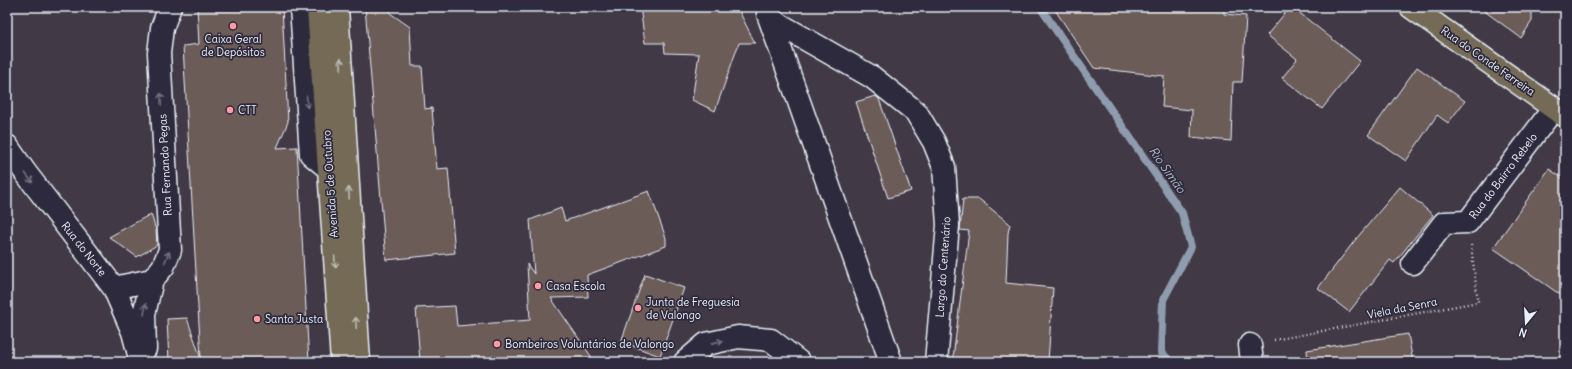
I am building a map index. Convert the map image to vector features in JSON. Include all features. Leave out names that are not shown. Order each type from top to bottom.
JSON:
[{"type":"main road","name":"Avenida 5 de Outubro","points":[[318,7],[342,362]]},
{"type":"main road","name":"Avenida 5 de Outubro","points":[[337,7],[359,362]]},
{"type":"main road","name":"Rua do Conde Ferreira","points":[[1410,7],[1560,112]]},
{"type":"street","name":"Rua Fernando Pegas","points":[[152,280],[163,267],[170,250],[158,53],[162,28],[170,7]]},
{"type":"street","points":[[301,7],[311,154],[328,168]]},
{"type":"street","name":"Largo do Centenário","points":[[768,13],[891,362]]},
{"type":"street","name":"Largo do Centenário","points":[[768,13],[872,77],[916,112],[934,142],[944,167],[948,225],[936,362]]},
{"type":"street","name":"Rua do Bairro Rebelo","points":[[1414,263],[1444,223],[1468,222],[1560,112]]},
{"type":"street","name":"Rua do Norte","points":[[7,146],[25,172],[114,288],[134,332],[140,362]]},
{"type":"street","points":[[114,288],[152,280],[144,314],[145,362]]},
{"type":"street","points":[[685,362],[706,344],[738,337],[770,340],[799,362]]},
{"type":"path","name":"Viela da Senra","points":[[1251,353],[1478,302],[1468,222]]},
{"type":"building","points":[[197,7],[282,7],[288,122],[277,148],[297,147],[309,362],[169,362],[167,319],[187,318],[201,359],[183,46],[199,44]]},
{"type":"building","points":[[365,7],[391,7],[390,13],[410,27],[412,66],[422,66],[425,109],[432,108],[437,169],[448,168],[455,253],[386,260]]},
{"type":"building","points":[[640,7],[737,7],[755,43],[739,43],[715,111],[692,100],[699,54],[665,53],[664,43],[645,43]]},
{"type":"building","points":[[1053,7],[1224,7],[1224,14],[1246,16],[1242,82],[1233,82],[1231,141],[1191,137],[1192,110],[1162,107],[1164,76],[1094,68]]},
{"type":"building","points":[[1290,7],[1292,7],[1360,61],[1322,109],[1282,78],[1297,59],[1267,35]]},
{"type":"building","points":[[1479,7],[1532,7],[1532,21],[1521,38]]},
{"type":"building","points":[[1417,67],[1465,101],[1448,123],[1437,115],[1406,161],[1368,135]]},
{"type":"building","points":[[875,96],[879,99],[911,191],[888,198],[856,102]]},
{"type":"building","points":[[1549,169],[1565,180],[1565,298],[1493,248]]},
{"type":"building","points":[[1400,187],[1433,215],[1394,263],[1390,260],[1349,312],[1318,288],[1356,239]]},
{"type":"building","points":[[649,191],[666,238],[666,246],[587,275],[588,297],[551,298],[595,362],[420,362],[416,308],[455,306],[457,326],[530,320],[527,264],[534,274],[530,220],[561,208],[565,221]]},
{"type":"building","points":[[963,199],[979,199],[1010,224],[1008,233],[1006,283],[1053,288],[1048,362],[968,362],[968,360],[953,358],[969,231],[960,230]]},
{"type":"building","points":[[151,214],[156,230],[157,245],[137,257],[109,237]]},
{"type":"building","points":[[645,274],[684,288],[660,356],[621,342]]},
{"type":"building","points":[[1408,334],[1413,362],[1308,362],[1307,350]]},
{"type":"waterway","name":"Rio Simão","points":[[1040,7],[1182,213],[1191,247],[1163,300],[1161,352],[1171,362]]},
{"type":"place","name":"Caixa Geral de Depósitos","points":[[233,26]]},
{"type":"place","name":"CTT","points":[[230,110]]},
{"type":"place","name":"Casa Escola","points":[[538,286]]},
{"type":"place","name":"Junta de Freguesia de Valongo","points":[[638,308]]},
{"type":"place","name":"Santa Justa","points":[[257,319]]},
{"type":"place","name":"Bombeiros Voluntários de Valongo","points":[[497,344]]}]
